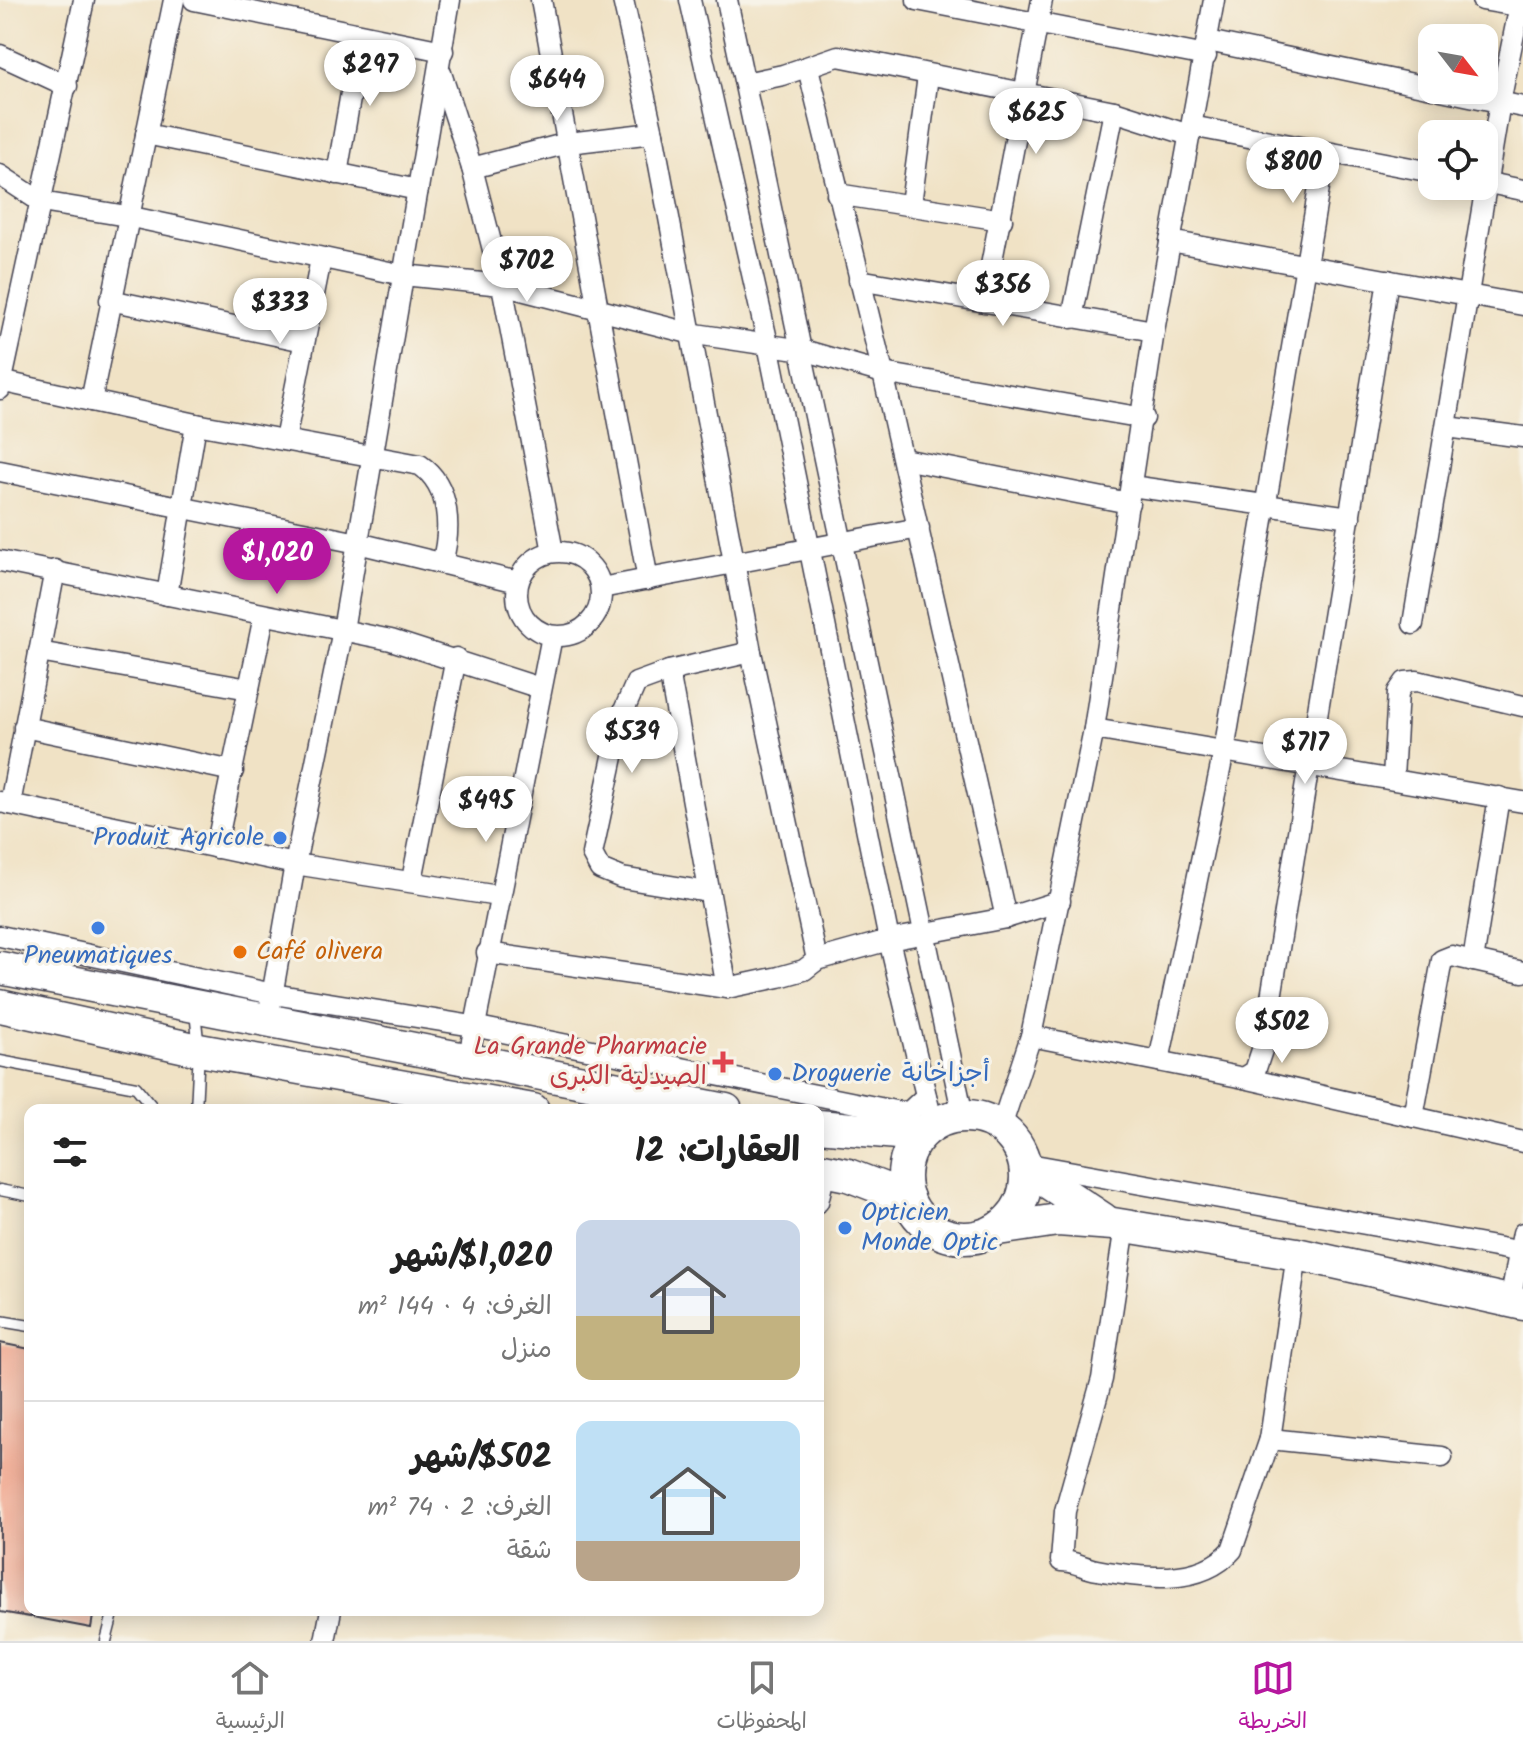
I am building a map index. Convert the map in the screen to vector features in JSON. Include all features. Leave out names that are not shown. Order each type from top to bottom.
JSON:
[{"type":"main road","points":[[0,968],[194,1005],[271,1006],[468,1061],[694,1104]]},
{"type":"main road","points":[[0,1006],[444,1103]]},
{"type":"main road","points":[[936,1118],[906,1161],[904,1177],[908,1198],[923,1221],[947,1236],[976,1237],[998,1229],[1058,1220],[1119,1225],[1297,1254],[1517,1303]]},
{"type":"main road","points":[[824,1126],[981,1118],[1001,1127],[1014,1141],[1025,1166],[1081,1207],[1119,1225]]},
{"type":"main road","points":[[998,1229],[1019,1205],[1025,1166]]},
{"type":"main road","points":[[824,1170],[861,1179],[908,1198]]},
{"type":"street","points":[[84,0],[1,384],[420,465],[438,482],[448,521],[448,542],[442,563]]},
{"type":"street","points":[[91,401],[174,0]]},
{"type":"street","points":[[194,0],[361,35],[442,61]]},
{"type":"street","points":[[271,1006],[295,864],[343,630],[450,0]]},
{"type":"street","points":[[541,0],[648,580]]},
{"type":"street","points":[[623,0],[653,133],[751,652],[817,960]]},
{"type":"street","points":[[690,0],[768,344],[889,940],[936,1118]]},
{"type":"street","points":[[727,0],[925,934],[936,1118]]},
{"type":"street","points":[[917,0],[1418,86]]},
{"type":"street","points":[[984,302],[1042,0]]},
{"type":"street","points":[[1001,1127],[1031,1036],[1094,729],[1144,418],[1154,331],[1214,0]]},
{"type":"street","points":[[1482,0],[1521,5],[1497,120]]},
{"type":"street","points":[[337,174],[361,35]]},
{"type":"street","points":[[0,55],[67,86]]},
{"type":"street","points":[[745,83],[808,68],[838,56],[1114,111],[1190,130],[1418,169]]},
{"type":"street","points":[[442,61],[502,285],[553,552]]},
{"type":"street","points":[[808,68],[883,373],[1006,918]]},
{"type":"street","points":[[911,204],[928,76]]},
{"type":"street","points":[[1500,102],[1523,107]]},
{"type":"street","points":[[1072,318],[1114,111]]},
{"type":"street","points":[[472,168],[568,143],[653,133]]},
{"type":"street","points":[[146,134],[418,190]]},
{"type":"street","points":[[1159,1061],[1224,751],[1263,505],[1325,152]]},
{"type":"street","points":[[0,175],[41,202],[127,216],[403,275],[502,285],[689,333],[803,350],[883,373],[1144,418]]},
{"type":"street","points":[[1498,185],[1523,190]]},
{"type":"street","points":[[837,194],[1002,220]]},
{"type":"street","points":[[1413,624],[1483,200]]},
{"type":"street","points":[[1170,241],[1523,305]]},
{"type":"street","points":[[285,440],[321,259]]},
{"type":"street","points":[[859,280],[1154,331]]},
{"type":"street","points":[[1244,1078],[1255,1071],[1263,1047],[1388,280]]},
{"type":"street","points":[[110,300],[304,341]]},
{"type":"street","points":[[167,595],[196,424]]},
{"type":"street","points":[[1447,427],[1523,437]]},
{"type":"street","points":[[903,459],[1130,494],[1263,505],[1350,517]]},
{"type":"street","points":[[0,471],[358,543],[518,582]]},
{"type":"street","points":[[601,588],[919,528]]},
{"type":"street","points":[[553,552],[580,557],[594,570],[601,588],[600,607],[590,623],[575,634],[552,636],[538,631],[524,618],[517,601],[518,582],[528,565],[553,552]]},
{"type":"street","points":[[0,561],[343,630],[456,658],[502,678],[540,688]]},
{"type":"street","points":[[55,570],[24,727],[5,803],[295,864],[412,880],[498,896]]},
{"type":"street","points":[[216,848],[264,616]]},
{"type":"street","points":[[468,1061],[498,896],[552,636]]},
{"type":"street","points":[[39,652],[249,689]]},
{"type":"street","points":[[708,892],[622,878],[600,869],[592,854],[630,691],[641,678],[751,652]]},
{"type":"street","points":[[412,880],[456,658]]},
{"type":"street","points":[[669,671],[727,988]]},
{"type":"street","points":[[1393,778],[1398,692],[1405,682],[1417,681],[1523,706]]},
{"type":"street","points":[[24,727],[233,771]]},
{"type":"street","points":[[1094,729],[1523,802]]},
{"type":"street","points":[[1473,961],[1499,797]]},
{"type":"street","points":[[487,953],[727,988],[804,970],[817,960],[889,940],[1006,918],[1060,901]]},
{"type":"street","points":[[0,936],[271,1006],[473,1026],[936,1118]]},
{"type":"street","points":[[1413,1117],[1442,960],[1452,956],[1523,972]]},
{"type":"street","points":[[1031,1036],[1244,1078],[1523,1142]]},
{"type":"street","points":[[1025,1166],[1522,1245],[1517,1303]]},
{"type":"street","points":[[1119,1225],[1102,1379],[1065,1511],[1061,1561],[1095,1570],[1169,1577],[1203,1572],[1222,1561],[1232,1550],[1270,1439],[1297,1254]]},
{"type":"street","points":[[1270,1439],[1442,1457]]},
{"type":"street","points":[[325,1641],[330,1616]]},
{"type":"lane","points":[[194,1005],[199,1050],[196,1104]]},
{"type":"lane","points":[[0,1061],[136,1087],[150,1104]]},
{"type":"lane","points":[[0,1190],[24,1195]]},
{"type":"lane","points":[[0,1321],[24,1325]]},
{"type":"lane","points":[[106,1641],[112,1616]]},
{"type":"building","points":[[0,1343],[24,1348],[24,1616],[0,1612]]},
{"type":"building","points":[[32,1616],[93,1616],[91,1628]]},
{"type":"place","name":"Produit Agricole","points":[[280,838]]},
{"type":"place","name":"Pneumatiques","points":[[98,928]]},
{"type":"place","name":"Café olivera","points":[[240,952]]},
{"type":"place","name":"La Grande Pharmacie الصيدلية الكبرى","points":[[723,1062]]},
{"type":"place","name":"Droguerie أجزاخانة","points":[[775,1074]]},
{"type":"place","name":"Opticien Monde Optic","points":[[845,1228]]}]
